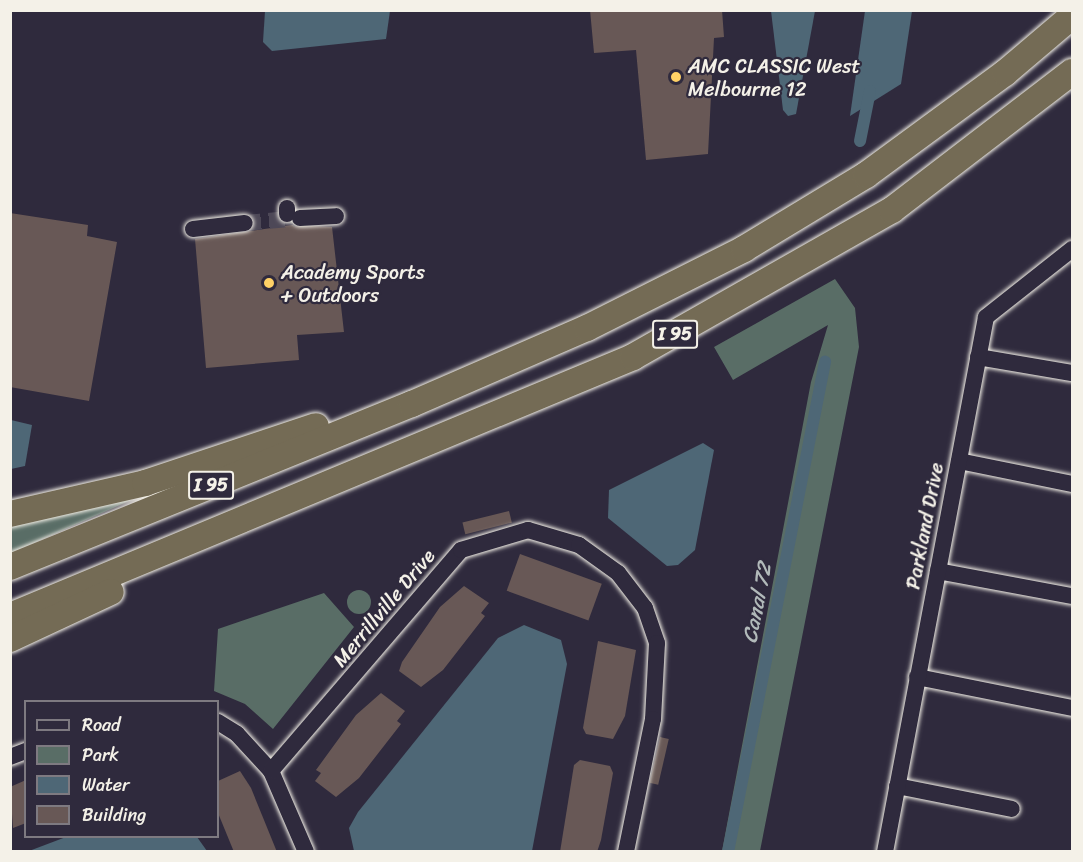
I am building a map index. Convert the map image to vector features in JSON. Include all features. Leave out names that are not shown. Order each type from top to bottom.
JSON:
[{"type":"highway","name":"I 95","points":[[10,567],[412,404],[587,328],[744,249],[866,175],[1005,74],[1072,16]]},
{"type":"highway","name":"I 95","points":[[10,616],[633,357],[759,289],[892,210],[1072,72]]},
{"type":"highway","points":[[10,514],[145,483],[352,413],[412,404]]},
{"type":"highway","points":[[10,639],[184,559],[236,522]]},
{"type":"street","points":[[291,213],[336,216]]},
{"type":"street","points":[[192,230],[245,223]]},
{"type":"street","name":"Parkland Drive","points":[[885,852],[986,317],[1072,249]]},
{"type":"street","points":[[978,357],[1072,373]]},
{"type":"street","points":[[959,461],[1072,484]]},
{"type":"street","name":"Merrillville Drive","points":[[272,771],[461,550],[528,530],[579,545],[618,573],[645,608],[657,643],[653,719],[626,852]]},
{"type":"street","points":[[938,571],[1072,596]]},
{"type":"street","points":[[917,678],[1072,708]]},
{"type":"street","points":[[219,723],[237,734],[272,771],[306,852]]},
{"type":"street","points":[[897,786],[1012,809]]},
{"type":"green space","points":[[835,279],[855,308],[859,347],[760,851],[722,851],[811,382],[828,325],[733,380],[714,347]]},
{"type":"green space","points":[[146,493],[111,509],[11,553],[11,521]]},
{"type":"green space","points":[[359,590],[368,593],[371,602],[368,611],[359,614],[350,611],[347,602],[350,593]]},
{"type":"green space","points":[[324,593],[354,627],[273,729],[245,704],[214,691],[218,629]]},
{"type":"water","points":[[265,11],[390,11],[386,39],[272,51],[263,42]]},
{"type":"water","points":[[771,11],[815,11],[796,114],[788,116],[783,110]]},
{"type":"water","points":[[865,11],[912,11],[901,84],[850,116]]},
{"type":"water","points":[[11,420],[32,425],[25,466],[11,469]]},
{"type":"water","points":[[703,443],[714,450],[695,550],[678,565],[667,566],[608,518],[609,490]]},
{"type":"water","points":[[524,625],[561,640],[567,664],[532,851],[354,851],[349,828],[358,812],[498,638]]},
{"type":"water","points":[[63,838],[198,838],[207,851],[29,851]]},
{"type":"building","name":"AMC CLASSIC West Melbourne 12","points":[[590,10],[722,10],[724,37],[714,38],[708,154],[646,160],[636,50],[594,53]]},
{"type":"building","points":[[10,213],[88,225],[87,236],[117,242],[89,401],[10,387]]},
{"type":"building","name":"Academy Sports + Outdoors","points":[[292,225],[332,227],[344,332],[297,335],[299,360],[206,368],[195,239]]},
{"type":"building","points":[[509,511],[512,523],[465,534],[462,523]]},
{"type":"building","points":[[520,554],[602,584],[588,620],[507,591]]},
{"type":"building","points":[[464,586],[489,603],[481,613],[485,616],[443,670],[421,687],[399,671],[402,662],[440,607]]},
{"type":"building","points":[[598,641],[636,650],[625,716],[613,739],[586,734],[583,728]]},
{"type":"building","points":[[381,693],[405,711],[397,721],[401,724],[359,778],[336,797],[315,781],[321,773],[316,770],[356,715]]},
{"type":"building","points":[[660,737],[669,739],[658,785],[649,783]]},
{"type":"building","points":[[580,760],[610,766],[613,773],[601,840],[597,852],[560,852],[574,765]]},
{"type":"building","points":[[240,771],[251,788],[277,852],[234,852],[219,815],[219,781]]},
{"type":"building","points":[[24,781],[24,824],[13,828],[10,787]]},
{"type":"waterway","name":"Canal 72","points":[[860,141],[870,91]]},
{"type":"waterway","name":"Canal 72","points":[[728,852],[825,362]]},
{"type":"tunnel","points":[[245,223],[300,218]]},
{"type":"place","name":"AMC CLASSIC West Melbourne 12","points":[[676,77]]},
{"type":"place","name":"Academy Sports + Outdoors","points":[[269,283]]}]
